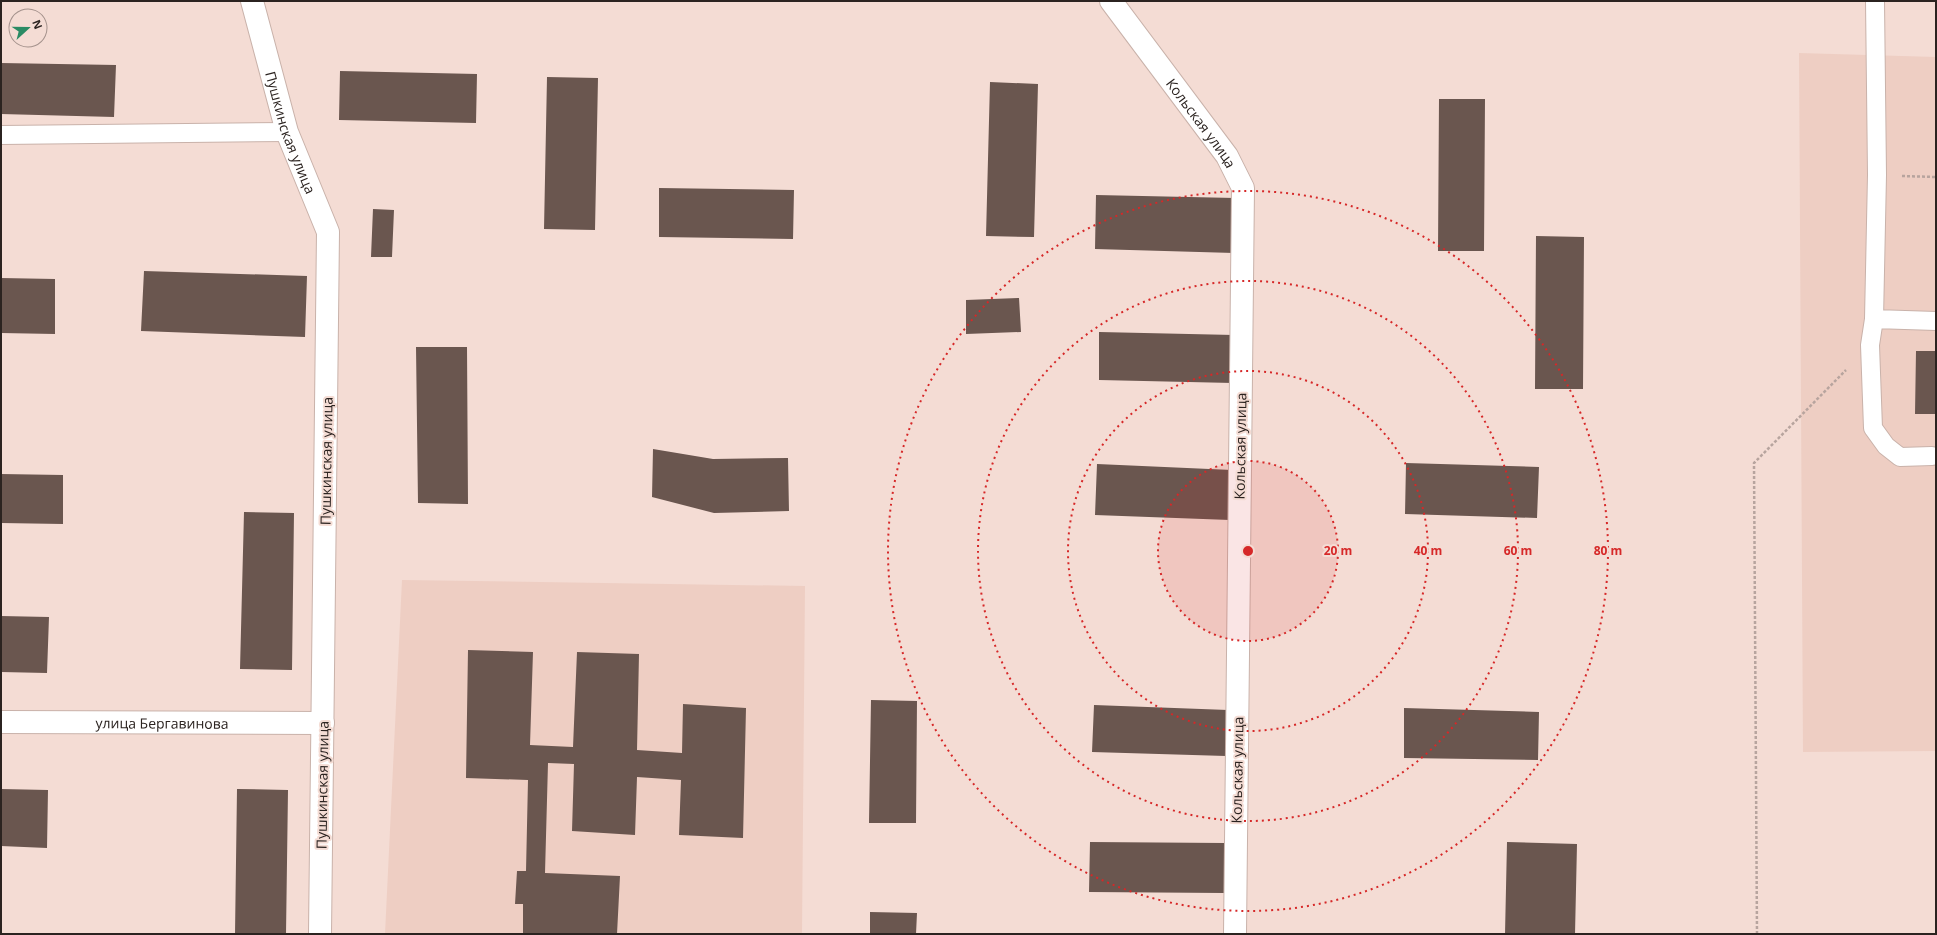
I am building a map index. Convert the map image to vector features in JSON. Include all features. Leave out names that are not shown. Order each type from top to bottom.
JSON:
[{"type":"street","name":"Пушкинская улица","points":[[252,1],[287,132],[328,232],[320,934]]},
{"type":"street","name":"Кольская улица","points":[[1111,1],[1227,156],[1243,188],[1235,934]]},
{"type":"street","name":"улица Бергавинова","points":[[1,722],[323,723]]},
{"type":"lane","points":[[1875,1],[1878,175],[1874,319],[1870,345],[1873,428],[1886,446],[1900,457],[1932,456]]},
{"type":"lane","points":[[1,135],[287,132]]},
{"type":"lane","points":[[1874,319],[1936,321]]},
{"type":"path","points":[[1878,175],[1936,177]]},
{"type":"path","points":[[1757,934],[1754,463],[1870,345]]},
{"type":"shaded area","points":[[1799,53],[1936,57],[1936,751],[1803,752]]},
{"type":"shaded area","points":[[402,580],[805,586],[802,934],[385,934]]},
{"type":"building","points":[[1,63],[116,65],[114,117],[1,114]]},
{"type":"building","points":[[340,71],[477,74],[476,123],[339,120]]},
{"type":"building","points":[[547,77],[598,78],[595,230],[544,229]]},
{"type":"building","points":[[990,82],[1038,84],[1034,237],[986,236]]},
{"type":"building","points":[[1439,99],[1485,99],[1484,251],[1438,251]]},
{"type":"building","points":[[659,188],[794,190],[793,239],[659,237]]},
{"type":"building","points":[[1096,195],[1235,198],[1234,253],[1095,249]]},
{"type":"building","points":[[373,209],[394,210],[392,257],[371,257]]},
{"type":"building","points":[[1536,236],[1584,237],[1583,389],[1535,389]]},
{"type":"building","points":[[144,271],[307,276],[305,337],[141,331]]},
{"type":"building","points":[[1,278],[55,279],[55,334],[1,333]]},
{"type":"building","points":[[1019,298],[1021,332],[966,334],[966,300]]},
{"type":"building","points":[[1099,332],[1234,335],[1233,383],[1099,380]]},
{"type":"building","points":[[416,347],[467,347],[468,504],[418,503]]},
{"type":"building","points":[[1916,351],[1936,351],[1936,414],[1915,414]]},
{"type":"building","points":[[653,449],[713,459],[788,458],[789,511],[714,513],[652,497]]},
{"type":"building","points":[[1406,463],[1539,467],[1537,518],[1405,514]]},
{"type":"building","points":[[1097,464],[1232,470],[1230,520],[1095,515]]},
{"type":"building","points":[[1,474],[63,475],[63,524],[1,523]]},
{"type":"building","points":[[244,512],[294,513],[292,670],[240,669]]},
{"type":"building","points":[[1,616],[49,617],[47,673],[1,672]]},
{"type":"building","points":[[468,650],[533,652],[530,745],[573,747],[577,652],[639,654],[637,750],[682,753],[683,704],[746,708],[743,838],[679,835],[681,780],[637,777],[635,835],[572,831],[574,764],[548,763],[545,873],[620,876],[617,934],[523,934],[523,904],[515,904],[517,871],[526,871],[528,780],[466,778]]},
{"type":"building","points":[[871,700],[917,701],[916,823],[869,823]]},
{"type":"building","points":[[1094,705],[1228,710],[1226,756],[1092,752]]},
{"type":"building","points":[[1404,708],[1539,712],[1538,760],[1404,758]]},
{"type":"building","points":[[1,789],[48,790],[47,848],[1,846]]},
{"type":"building","points":[[237,789],[288,790],[286,934],[235,934]]},
{"type":"building","points":[[1090,842],[1224,843],[1224,893],[1089,892]]},
{"type":"building","points":[[1507,842],[1577,844],[1575,934],[1505,934]]},
{"type":"building","points":[[870,912],[917,913],[916,934],[870,934]]}]
